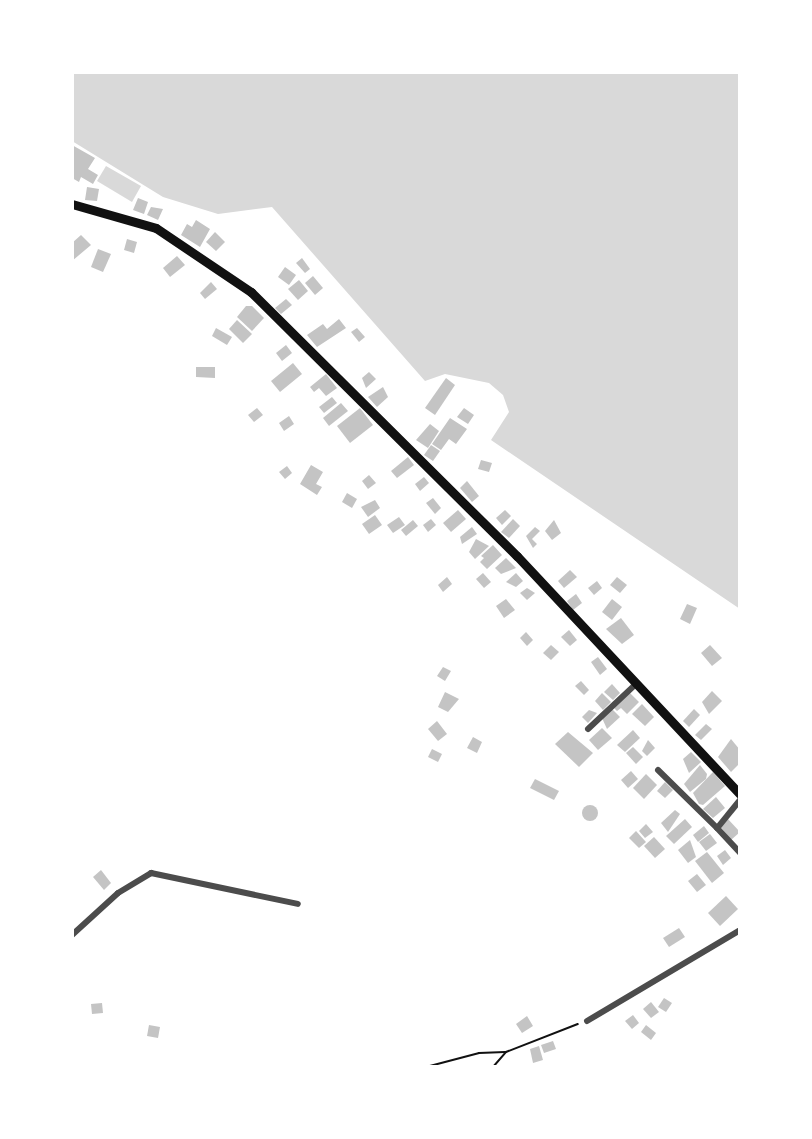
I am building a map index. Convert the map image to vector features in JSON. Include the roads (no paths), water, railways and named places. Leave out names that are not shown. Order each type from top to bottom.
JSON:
[{"type":"main road","points":[[72,204],[156,228],[251,292],[343,380],[740,794]]},
{"type":"street","points":[[588,729],[637,684]]},
{"type":"street","points":[[658,770],[740,852]]},
{"type":"street","points":[[717,828],[740,800]]},
{"type":"street","points":[[72,935],[118,893],[151,873],[298,904]]},
{"type":"street","points":[[586,1020],[740,930]]}]
